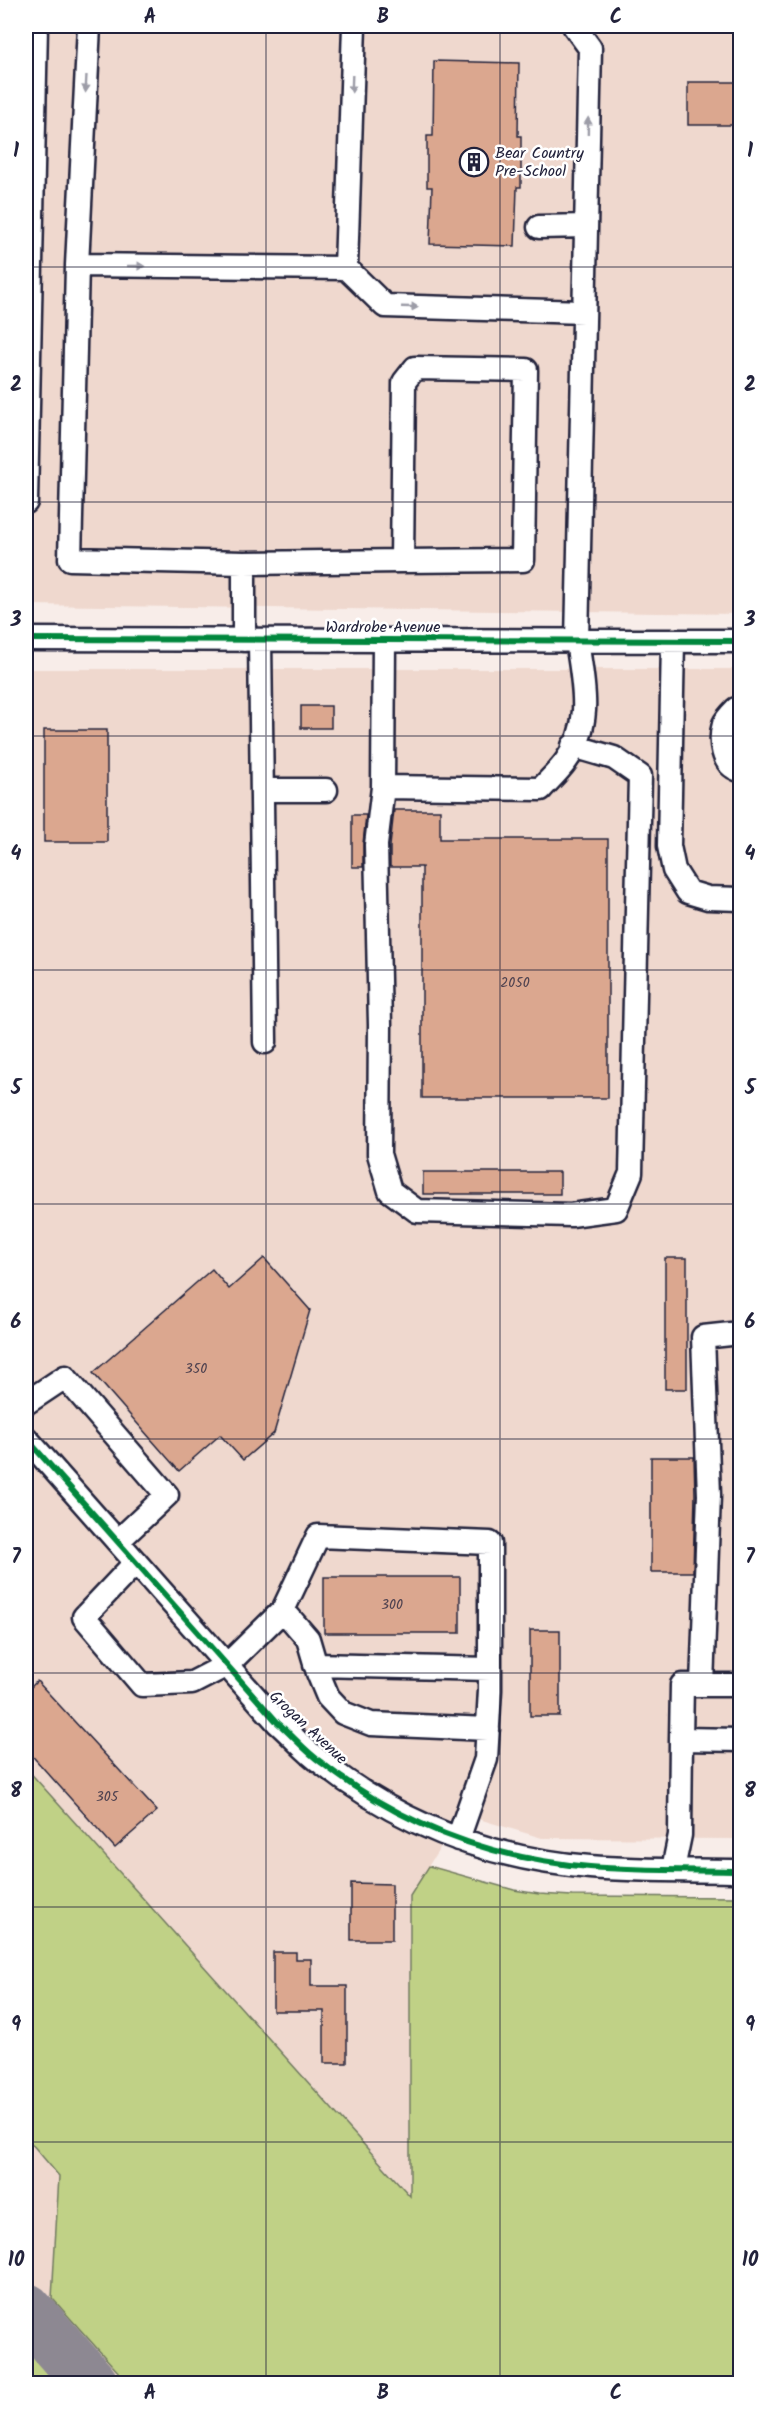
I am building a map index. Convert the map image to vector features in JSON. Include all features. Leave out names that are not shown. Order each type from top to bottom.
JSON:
[{"type":"street","points":[[89,26],[78,266],[70,559],[244,563],[523,560],[526,370],[415,368],[404,382],[402,561]]},
{"type":"street","points":[[346,268],[354,26]]},
{"type":"street","points":[[383,787],[541,789],[567,760],[583,725],[586,706],[577,641],[590,48],[574,26]]},
{"type":"street","points":[[26,502],[32,36]]},
{"type":"street","points":[[539,227],[586,226]]},
{"type":"street","points":[[78,266],[346,268],[386,306],[584,312]]},
{"type":"street","points":[[244,563],[252,640],[262,790],[265,1042]]},
{"type":"street","name":"Wardrobe Avenue","points":[[26,639],[741,641]]},
{"type":"street","points":[[384,641],[383,787],[376,845],[380,1025],[379,1154],[390,1191],[417,1211],[571,1215],[616,1209],[631,1173],[640,776],[614,758],[573,746]]},
{"type":"street","points":[[673,641],[669,846],[674,870],[688,891],[708,898],[741,899]]},
{"type":"street","points":[[741,708],[736,709],[724,722],[722,738],[725,757],[734,768],[741,770]]},
{"type":"street","points":[[262,790],[326,790]]},
{"type":"street","points":[[702,1685],[709,1495],[703,1337],[741,1334]]},
{"type":"street","points":[[26,1403],[65,1377],[167,1495],[118,1541]]},
{"type":"street","name":"Grogan Avenue","points":[[26,1438],[278,1723],[320,1762],[397,1814],[471,1844],[550,1863],[590,1867],[741,1871]]},
{"type":"street","points":[[136,1562],[84,1617],[142,1685],[167,1686],[192,1683],[227,1665],[283,1610],[318,1536],[490,1543],[490,1669],[486,1759],[458,1839]]},
{"type":"street","points":[[283,1610],[308,1639],[315,1665],[328,1697],[343,1713],[371,1724],[488,1729]]},
{"type":"street","points":[[315,1665],[490,1669]]},
{"type":"street","points":[[673,1869],[680,1835],[682,1685],[741,1685]]},
{"type":"street","points":[[681,1739],[741,1740]]},
{"type":"shaded area","points":[[26,26],[740,26],[740,614],[26,605]]},
{"type":"shaded area","points":[[26,669],[740,669],[740,1839],[542,1838],[462,1814],[429,1865],[514,1890],[539,1894],[740,1897],[740,2383],[26,2383]]},
{"type":"green space","points":[[26,1768],[410,2196],[410,1896],[429,1866],[514,1890],[539,1894],[740,1897],[740,2383],[128,2383],[52,2298],[59,2176],[26,2137]]},
{"type":"green space","points":[[26,2348],[57,2383],[26,2383]]},
{"type":"building","name":"Bear Country Pre-School","points":[[434,61],[519,63],[518,136],[521,136],[521,187],[517,187],[515,246],[430,244],[432,187],[427,187],[427,136],[433,136]]},
{"type":"building","points":[[688,82],[741,82],[741,125],[688,125]]},
{"type":"building","points":[[301,706],[331,706],[331,728],[301,728]]},
{"type":"building","points":[[44,730],[107,730],[107,842],[44,842]]},
{"type":"building","points":[[394,810],[440,810],[440,839],[608,839],[608,1098],[422,1098],[422,867],[390,867]]},
{"type":"building","points":[[352,815],[366,815],[363,867],[352,867]]},
{"type":"building","points":[[423,1172],[560,1172],[560,1194],[423,1194]]},
{"type":"building","points":[[264,1258],[310,1310],[274,1433],[243,1460],[220,1435],[179,1471],[93,1373],[212,1269],[229,1289]]},
{"type":"building","points":[[665,1258],[687,1258],[687,1389],[665,1389]]},
{"type":"building","points":[[651,1457],[694,1457],[693,1572],[651,1572]]},
{"type":"building","points":[[324,1577],[460,1577],[460,1633],[324,1633]]},
{"type":"building","points":[[530,1630],[560,1630],[560,1716],[530,1716]]},
{"type":"building","points":[[37,1681],[157,1811],[115,1848],[26,1749],[26,1692]]},
{"type":"building","points":[[351,1883],[392,1884],[392,1940],[351,1940]]},
{"type":"building","points":[[273,1952],[296,1952],[296,1959],[311,1959],[311,1986],[347,1986],[347,2063],[324,2063],[324,2011],[273,2011]]},
{"type":"taxiway","points":[[26,2310],[91,2384]]},
{"type":"cycle path","points":[[26,639],[740,641]]},
{"type":"cycle path","points":[[26,1438],[278,1723],[316,1759],[383,1804],[415,1821],[482,1847],[553,1863],[646,1870],[740,1871]]},
{"type":"place","name":"Bear Country Pre-School","points":[[474,162]]}]
